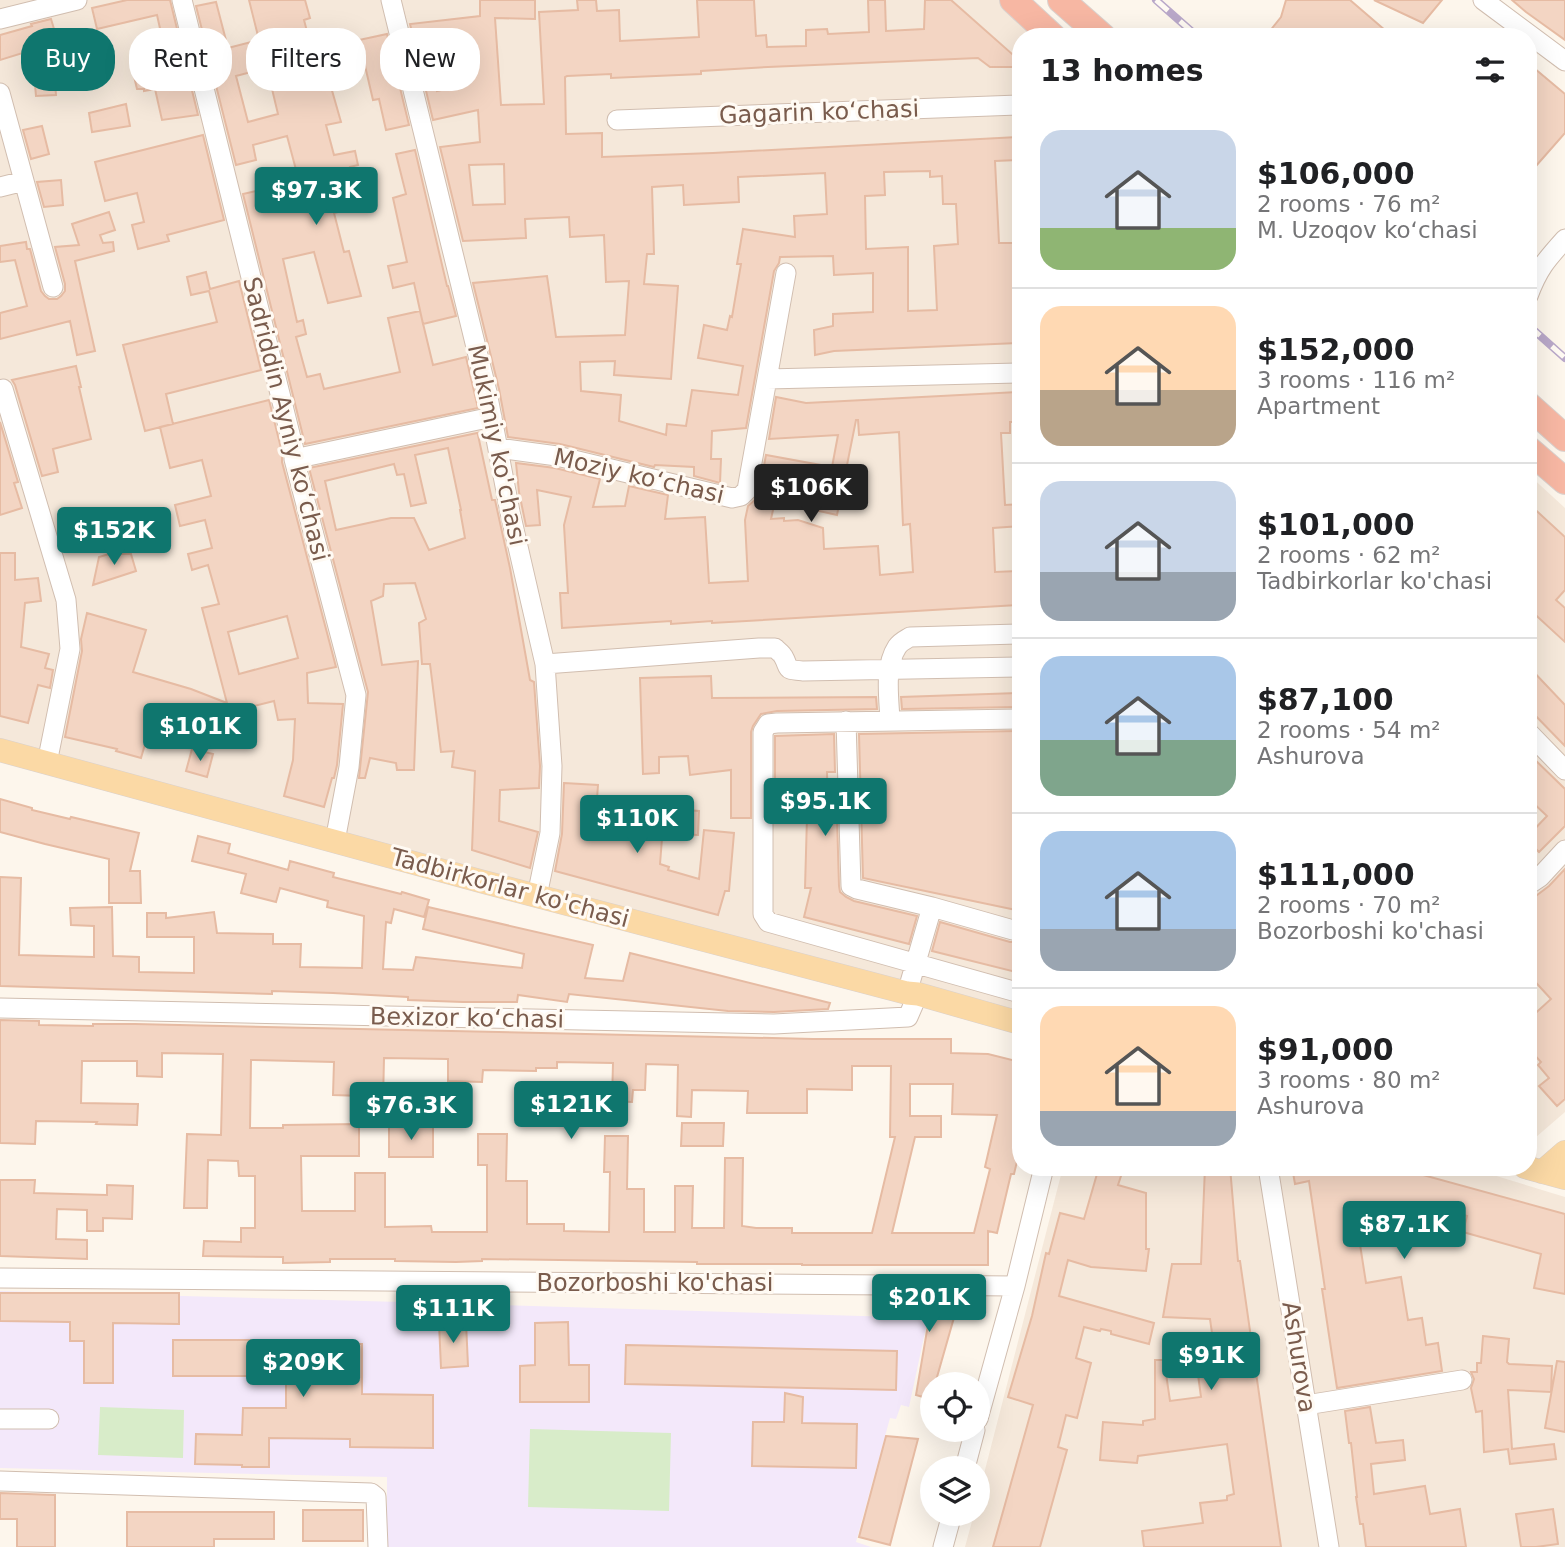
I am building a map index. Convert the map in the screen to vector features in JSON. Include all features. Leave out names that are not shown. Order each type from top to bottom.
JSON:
[{"type":"highway","points":[[1013,0],[1043,28]]},
{"type":"highway","points":[[1060,0],[1093,28]]},
{"type":"highway","points":[[1537,413],[1565,438]]},
{"type":"highway","points":[[1537,457],[1565,481]]},
{"type":"main road","name":"Tadbirkorlar ko'chasi","points":[[0,750],[537,896],[1012,1021]]},
{"type":"main road","points":[[1537,1168],[1565,1152]]},
{"type":"main road","points":[[1537,1171],[1565,1178]]},
{"type":"street","points":[[0,19],[19,7],[77,0]]},
{"type":"street","name":"Sadriddin Ayniy koʻchasi","points":[[182,0],[291,437],[294,459],[356,695],[349,767],[335,841]]},
{"type":"street","name":"Mukimiy ko'chasi","points":[[391,0],[492,417],[510,512],[545,664],[552,766],[550,833],[537,896]]},
{"type":"street","points":[[1483,0],[1521,28]]},
{"type":"street","points":[[1537,40],[1565,61]]},
{"type":"street","points":[[0,93],[53,287]]},
{"type":"street","name":"Gagarin koʻchasi","points":[[617,120],[1012,105]]},
{"type":"street","points":[[0,187],[24,181]]},
{"type":"street","points":[[1537,273],[1565,239]]},
{"type":"street","points":[[786,272],[767,379],[1012,373]]},
{"type":"street","name":"Moziy koʻchasi","points":[[498,448],[557,456],[732,498],[741,496],[747,490],[767,379]]},
{"type":"street","points":[[3,389],[66,600],[70,649],[47,763]]},
{"type":"street","points":[[294,459],[492,417]]},
{"type":"street","points":[[890,720],[890,668],[895,649],[902,642],[910,637],[1012,634]]},
{"type":"street","points":[[545,664],[775,648],[783,655],[785,665],[791,670],[1012,667]]},
{"type":"street","points":[[759,954],[768,922],[764,914],[763,732],[768,724],[1012,719]]},
{"type":"street","points":[[846,721],[851,886],[1012,930]]},
{"type":"street","points":[[1537,741],[1565,770]]},
{"type":"street","points":[[1537,879],[1565,850]]},
{"type":"street","points":[[912,994],[915,965],[932,907]]},
{"type":"street","points":[[768,922],[1012,991]]},
{"type":"street","name":"Bexizor koʻchasi","points":[[0,1008],[774,1024],[908,1017],[912,994]]},
{"type":"street","points":[[990,1376],[1043,1176]]},
{"type":"street","name":"Ashurova","points":[[1269,1176],[1329,1547]]},
{"type":"street","name":"Bozorboshi ko'chasi","points":[[0,1278],[1015,1286]]},
{"type":"street","points":[[1306,1405],[1462,1380]]},
{"type":"street","points":[[0,1419],[50,1419]]},
{"type":"street","points":[[0,1481],[371,1493],[376,1497],[378,1547]]},
{"type":"street","points":[[943,1547],[949,1526]]},
{"type":"shaded area","points":[[0,0],[1027,0],[1058,28],[1012,28],[1012,1022],[0,750]]},
{"type":"shaded area","points":[[1537,482],[1565,508],[1565,1112],[1537,1136]]},
{"type":"shaded area","points":[[1061,1176],[1496,1176],[1565,1197],[1565,1547],[965,1547],[971,1526],[990,1526],[989,1456]]},
{"type":"shaded area","points":[[0,1291],[928,1318],[909,1407],[901,1405],[896,1419],[890,1418],[856,1542],[871,1547],[387,1547],[387,1477],[0,1468]]},
{"type":"green space","points":[[100,1407],[184,1410],[183,1458],[98,1455]]},
{"type":"green space","points":[[530,1429],[671,1433],[669,1511],[528,1507]]},
{"type":"building","points":[[127,0],[170,0],[177,28],[160,28],[157,15],[97,28],[92,8]]},
{"type":"building","points":[[249,0],[305,0],[310,18],[304,20],[306,28],[256,28]]},
{"type":"building","points":[[480,0],[535,0],[535,19],[495,18],[501,105],[544,104],[539,12],[578,10],[577,0],[596,0],[597,11],[619,10],[620,41],[699,37],[697,0],[754,0],[756,36],[766,35],[767,47],[806,46],[806,30],[827,29],[828,34],[869,32],[868,0],[885,0],[886,31],[924,29],[925,0],[951,0],[1012,54],[1012,67],[990,67],[978,58],[768,67],[701,71],[701,74],[611,78],[611,74],[567,76],[566,134],[602,133],[602,157],[1012,137],[1012,160],[995,161],[999,243],[1012,243],[1012,343],[834,351],[815,355],[814,330],[833,326],[833,314],[873,312],[873,273],[834,275],[833,256],[780,257],[774,271],[746,428],[712,431],[711,459],[721,459],[720,483],[694,476],[694,467],[654,467],[560,444],[508,437],[473,283],[547,276],[556,337],[625,335],[629,281],[606,282],[604,235],[570,237],[569,217],[525,219],[526,238],[463,241],[440,147],[480,142],[478,110],[433,120],[426,91],[480,91],[480,28],[411,28],[410,24],[480,16]],"holes":[[[504,164],[505,204],[473,205],[469,165]],[[930,171],[930,177],[942,176],[943,204],[956,204],[958,244],[934,246],[937,310],[908,311],[908,247],[866,249],[865,196],[885,195],[884,172]],[[825,173],[827,214],[794,216],[795,237],[743,229],[737,264],[741,264],[732,317],[730,316],[727,330],[704,325],[698,358],[743,366],[738,395],[692,390],[686,426],[667,424],[666,435],[619,421],[621,395],[581,391],[580,362],[615,361],[614,375],[671,379],[678,286],[644,284],[647,254],[654,254],[652,187],[683,185],[684,205],[739,202],[738,177]]]},
{"type":"building","points":[[1286,0],[1350,0],[1383,28],[1272,28],[1281,17]]},
{"type":"building","points":[[1374,0],[1442,0],[1423,23]]},
{"type":"building","points":[[1512,0],[1565,0],[1565,40],[1526,12]]},
{"type":"building","points":[[216,2],[223,28],[202,28],[196,6]]},
{"type":"building","points":[[51,19],[54,28],[25,28],[32,26],[31,24]]},
{"type":"building","points":[[21,29],[21,53],[0,60],[0,35]]},
{"type":"building","points":[[380,36],[380,91],[401,91],[409,125],[386,130],[379,99],[373,100],[366,70],[366,38]]},
{"type":"building","points":[[246,43],[246,73],[236,76],[248,122],[278,114],[272,91],[332,91],[341,122],[326,125],[334,155],[355,151],[358,165],[350,167],[361,206],[334,213],[344,252],[349,251],[361,296],[328,303],[314,252],[283,259],[297,322],[303,320],[306,334],[296,337],[307,377],[320,374],[324,389],[400,372],[388,318],[420,311],[433,365],[466,357],[478,408],[305,444],[243,194],[299,181],[287,136],[253,145],[256,160],[236,165],[217,91],[232,91],[232,47]]},
{"type":"building","points":[[1537,71],[1565,94],[1565,133],[1537,165]]},
{"type":"building","points":[[36,91],[56,91],[56,95],[36,96]]},
{"type":"building","points":[[155,91],[192,91],[198,115],[162,120]]},
{"type":"building","points":[[126,104],[130,126],[92,132],[89,113]]},
{"type":"building","points":[[42,126],[49,154],[31,159],[23,130]]},
{"type":"building","points":[[203,135],[224,220],[167,235],[169,241],[138,249],[132,225],[144,222],[137,193],[105,201],[95,162]]},
{"type":"building","points":[[415,150],[456,316],[423,324],[414,283],[393,288],[388,266],[407,262],[393,198],[406,194],[396,154]]},
{"type":"building","points":[[61,180],[63,205],[44,207],[37,182]]},
{"type":"building","points":[[109,212],[115,230],[100,235],[103,243],[113,242],[114,251],[75,261],[95,351],[77,355],[70,321],[0,339],[0,313],[27,306],[15,260],[0,262],[0,246],[26,242],[41,291],[49,299],[57,299],[65,291],[65,284],[55,247],[79,245],[72,224]]},
{"type":"building","points":[[206,272],[210,289],[239,281],[261,370],[166,394],[173,424],[145,431],[123,345],[217,322],[209,291],[191,295],[187,277]]},
{"type":"building","points":[[76,366],[91,439],[53,449],[58,472],[42,476],[12,380]]},
{"type":"building","points":[[1012,392],[1010,433],[1001,433],[1005,505],[1012,505],[1012,527],[993,528],[995,572],[1012,571],[1012,605],[712,623],[671,624],[671,621],[562,628],[560,593],[568,593],[564,525],[571,497],[537,490],[540,525],[526,526],[516,463],[555,468],[600,479],[593,507],[625,506],[629,486],[668,495],[665,519],[705,517],[709,583],[748,581],[745,520],[748,506],[759,492],[766,455],[832,467],[838,435],[769,439],[776,397],[806,403]],"holes":[[[856,420],[859,435],[899,432],[903,525],[910,524],[913,572],[880,575],[878,546],[824,549],[823,528],[798,520],[771,519],[781,474],[825,482],[819,511],[837,515]]]},
{"type":"building","points":[[269,400],[282,462],[336,667],[307,673],[308,703],[343,704],[337,765],[324,807],[284,796],[293,760],[295,719],[278,720],[274,701],[214,716],[187,705],[181,728],[152,720],[141,758],[116,751],[117,749],[65,737],[87,613],[146,630],[133,672],[227,703],[202,608],[219,604],[208,565],[192,570],[188,554],[212,548],[205,520],[180,526],[175,505],[211,496],[202,460],[170,468],[160,427]],"holes":[[[287,616],[298,658],[239,674],[228,632]]]},
{"type":"building","points":[[0,422],[18,482],[14,483],[22,508],[0,515]]},
{"type":"building","points":[[482,432],[483,436],[478,435],[510,568],[530,680],[534,682],[540,766],[539,788],[500,790],[499,821],[538,832],[530,868],[472,850],[475,771],[452,767],[454,751],[441,752],[430,664],[422,664],[419,623],[426,619],[415,583],[384,584],[383,596],[371,601],[382,665],[418,661],[414,770],[397,770],[396,763],[370,758],[365,778],[359,778],[368,692],[309,468]],"holes":[[[448,448],[465,538],[429,550],[414,518],[391,518],[336,530],[325,481],[394,464],[397,475],[404,474],[411,506],[426,503],[415,455]]]},
{"type":"building","points":[[1537,511],[1565,537],[1565,590],[1556,600],[1565,608],[1565,642],[1537,616]]},
{"type":"building","points":[[0,553],[15,553],[15,580],[38,578],[41,601],[25,603],[21,647],[49,654],[45,668],[53,670],[50,688],[38,685],[28,723],[0,716]]},
{"type":"building","points":[[131,554],[136,571],[93,585],[99,557]]},
{"type":"building","points":[[1537,675],[1565,705],[1565,746],[1537,717]]},
{"type":"building","points":[[711,676],[712,698],[876,697],[877,709],[777,711],[761,714],[751,732],[751,818],[731,818],[731,770],[690,775],[688,756],[659,757],[659,773],[643,774],[640,678]]},
{"type":"building","points":[[1012,693],[1012,707],[902,709],[901,697]]},
{"type":"building","points":[[1012,731],[1012,909],[863,878],[859,734]]},
{"type":"building","points":[[834,734],[835,772],[827,772],[828,817],[837,817],[840,892],[854,901],[917,916],[909,944],[804,917],[811,888],[805,888],[807,817],[775,818],[775,736]]},
{"type":"building","points":[[192,749],[213,754],[207,777],[186,771]]},
{"type":"building","points":[[1537,762],[1565,789],[1565,826],[1539,852],[1537,827],[1547,816],[1537,807]]},
{"type":"building","points":[[564,783],[598,785],[596,812],[619,813],[618,821],[663,826],[660,864],[669,867],[668,870],[699,879],[704,830],[734,833],[729,891],[725,891],[718,915],[555,871],[562,834]]},
{"type":"building","points":[[0,799],[32,810],[139,833],[130,871],[140,871],[141,903],[109,903],[109,859],[0,832]]},
{"type":"building","points":[[673,809],[699,811],[698,835],[672,834]]},
{"type":"building","points":[[198,836],[230,844],[228,853],[288,870],[290,861],[334,873],[333,877],[429,900],[424,917],[394,909],[391,923],[386,922],[383,969],[413,970],[416,957],[522,968],[524,954],[423,929],[428,907],[593,945],[585,978],[623,981],[630,953],[830,1003],[828,1009],[774,1012],[728,1011],[569,994],[567,1002],[518,995],[517,1002],[463,1002],[333,993],[272,991],[272,994],[0,986],[0,877],[21,878],[19,955],[94,957],[94,926],[71,925],[70,908],[112,907],[113,956],[139,957],[139,972],[194,973],[194,937],[147,937],[147,913],[166,913],[166,918],[214,912],[217,933],[273,934],[273,944],[301,944],[300,967],[362,968],[364,916],[327,907],[328,901],[280,888],[276,902],[241,893],[246,874],[192,861]]},
{"type":"building","points":[[1565,869],[1565,1099],[1557,1106],[1539,1086],[1549,1078],[1538,1065],[1541,1062],[1537,1058],[1537,1012],[1551,999],[1537,984],[1537,895]]},
{"type":"building","points":[[940,922],[1012,942],[1012,971],[932,951]]},
{"type":"building","points":[[0,1020],[39,1021],[39,1025],[135,1024],[813,1039],[951,1039],[951,1053],[988,1054],[1012,1060],[1012,1174],[997,1233],[988,1231],[988,1265],[697,1264],[482,1259],[456,1262],[330,1259],[330,1262],[283,1263],[283,1257],[203,1256],[204,1241],[241,1242],[241,1228],[255,1228],[255,1176],[239,1176],[238,1161],[208,1160],[207,1208],[184,1208],[187,1134],[221,1135],[223,1054],[162,1053],[162,1077],[137,1076],[137,1061],[82,1061],[81,1103],[138,1104],[137,1125],[36,1121],[35,1144],[0,1143]],"holes":[[[384,1058],[448,1059],[448,1081],[482,1082],[483,1070],[536,1071],[536,1068],[557,1068],[557,1062],[613,1063],[612,1101],[632,1102],[633,1090],[645,1090],[646,1064],[678,1065],[677,1116],[691,1117],[692,1090],[748,1091],[747,1113],[807,1113],[807,1089],[852,1090],[852,1066],[891,1066],[890,1137],[895,1137],[872,1233],[792,1233],[792,1228],[742,1226],[743,1158],[725,1158],[724,1228],[692,1228],[693,1186],[675,1186],[675,1232],[644,1232],[644,1189],[627,1189],[628,1136],[605,1136],[604,1172],[610,1172],[609,1232],[564,1231],[564,1224],[527,1224],[527,1181],[506,1181],[507,1134],[478,1134],[478,1165],[487,1165],[487,1232],[432,1232],[431,1226],[385,1227],[385,1173],[355,1173],[355,1211],[302,1211],[301,1156],[359,1156],[359,1124],[250,1128],[251,1060],[334,1062],[333,1095],[363,1096],[363,1102],[383,1102]],[[910,1084],[953,1084],[952,1114],[997,1115],[985,1167],[990,1169],[974,1233],[892,1233],[915,1137],[941,1137],[941,1116],[910,1116]]]},
{"type":"building","points":[[682,1123],[724,1123],[723,1146],[681,1146]]},
{"type":"building","points":[[389,1126],[433,1126],[433,1157],[389,1157]]},
{"type":"building","points":[[1096,1176],[1121,1176],[1118,1185],[1146,1193],[1146,1249],[1149,1249],[1146,1271],[1091,1267],[1068,1260],[1059,1296],[1154,1323],[1149,1344],[1111,1334],[1111,1331],[1084,1327],[1076,1358],[1091,1363],[1077,1418],[1066,1415],[1058,1447],[1067,1450],[1040,1547],[993,1547],[1033,1405],[1008,1397],[1032,1316],[1046,1253],[1049,1254],[1060,1213],[1084,1219]]},
{"type":"building","points":[[1205,1176],[1231,1176],[1238,1261],[1281,1547],[1144,1547],[1142,1531],[1203,1523],[1200,1503],[1227,1500],[1227,1496],[1234,1494],[1227,1444],[1138,1456],[1137,1463],[1100,1460],[1103,1422],[1143,1425],[1143,1421],[1155,1419],[1155,1360],[1164,1360],[1170,1401],[1201,1397],[1197,1367],[1186,1368],[1184,1350],[1214,1347],[1210,1319],[1163,1317],[1172,1264],[1201,1264]]},
{"type":"building","points":[[1294,1176],[1427,1176],[1565,1214],[1565,1294],[1534,1288],[1541,1254],[1463,1232],[1467,1216],[1417,1204],[1413,1219],[1389,1212],[1392,1233],[1359,1238],[1366,1283],[1401,1277],[1408,1320],[1422,1318],[1426,1345],[1438,1343],[1442,1371],[1337,1388],[1309,1181],[1295,1184]]},
{"type":"building","points":[[0,1180],[35,1180],[34,1193],[107,1195],[107,1185],[133,1186],[132,1219],[103,1218],[103,1231],[87,1231],[87,1210],[57,1209],[56,1239],[87,1240],[87,1259],[0,1256]]},
{"type":"building","points":[[0,1293],[179,1293],[179,1324],[113,1323],[113,1383],[84,1383],[84,1341],[70,1341],[70,1322],[0,1321]]},
{"type":"building","points":[[888,1297],[956,1298],[955,1314],[938,1372],[920,1372],[920,1396],[916,1395],[930,1313],[888,1312]]},
{"type":"building","points":[[466,1322],[468,1366],[441,1368],[439,1323]]},
{"type":"building","points":[[568,1322],[569,1365],[589,1365],[589,1402],[520,1402],[520,1366],[535,1365],[535,1323]]},
{"type":"building","points":[[1483,1336],[1509,1339],[1509,1364],[1552,1366],[1551,1392],[1508,1390],[1512,1449],[1554,1444],[1556,1459],[1510,1464],[1508,1449],[1484,1452],[1482,1411],[1476,1412],[1471,1388],[1474,1379],[1471,1372],[1477,1372],[1477,1363],[1481,1363]]},
{"type":"building","points":[[173,1340],[313,1340],[313,1344],[362,1344],[362,1394],[433,1395],[433,1448],[350,1447],[350,1439],[269,1438],[269,1467],[195,1464],[196,1434],[242,1435],[243,1408],[286,1408],[286,1376],[173,1376]]},
{"type":"building","points":[[626,1345],[897,1351],[896,1390],[625,1384]]},
{"type":"building","points":[[1557,1361],[1565,1362],[1565,1432],[1545,1428]]},
{"type":"building","points":[[785,1393],[803,1397],[802,1423],[857,1424],[856,1468],[752,1466],[753,1422],[784,1422]]},
{"type":"building","points":[[1370,1407],[1376,1443],[1403,1440],[1405,1460],[1371,1464],[1374,1494],[1425,1486],[1430,1514],[1460,1509],[1466,1547],[1366,1547],[1363,1524],[1360,1524],[1345,1411]]},
{"type":"building","points":[[886,1436],[918,1439],[890,1545],[859,1537]]},
{"type":"building","points":[[0,1493],[55,1495],[55,1547],[17,1547],[17,1519],[0,1519]]},
{"type":"building","points":[[1553,1509],[1558,1544],[1521,1547],[1516,1514]]},
{"type":"building","points":[[303,1510],[363,1510],[363,1541],[303,1541]]},
{"type":"building","points":[[127,1512],[274,1512],[274,1539],[214,1539],[214,1547],[127,1547]]},
{"type":"railway","points":[[1156,0],[1188,28]]},
{"type":"railway","points":[[1537,333],[1565,358]]}]
